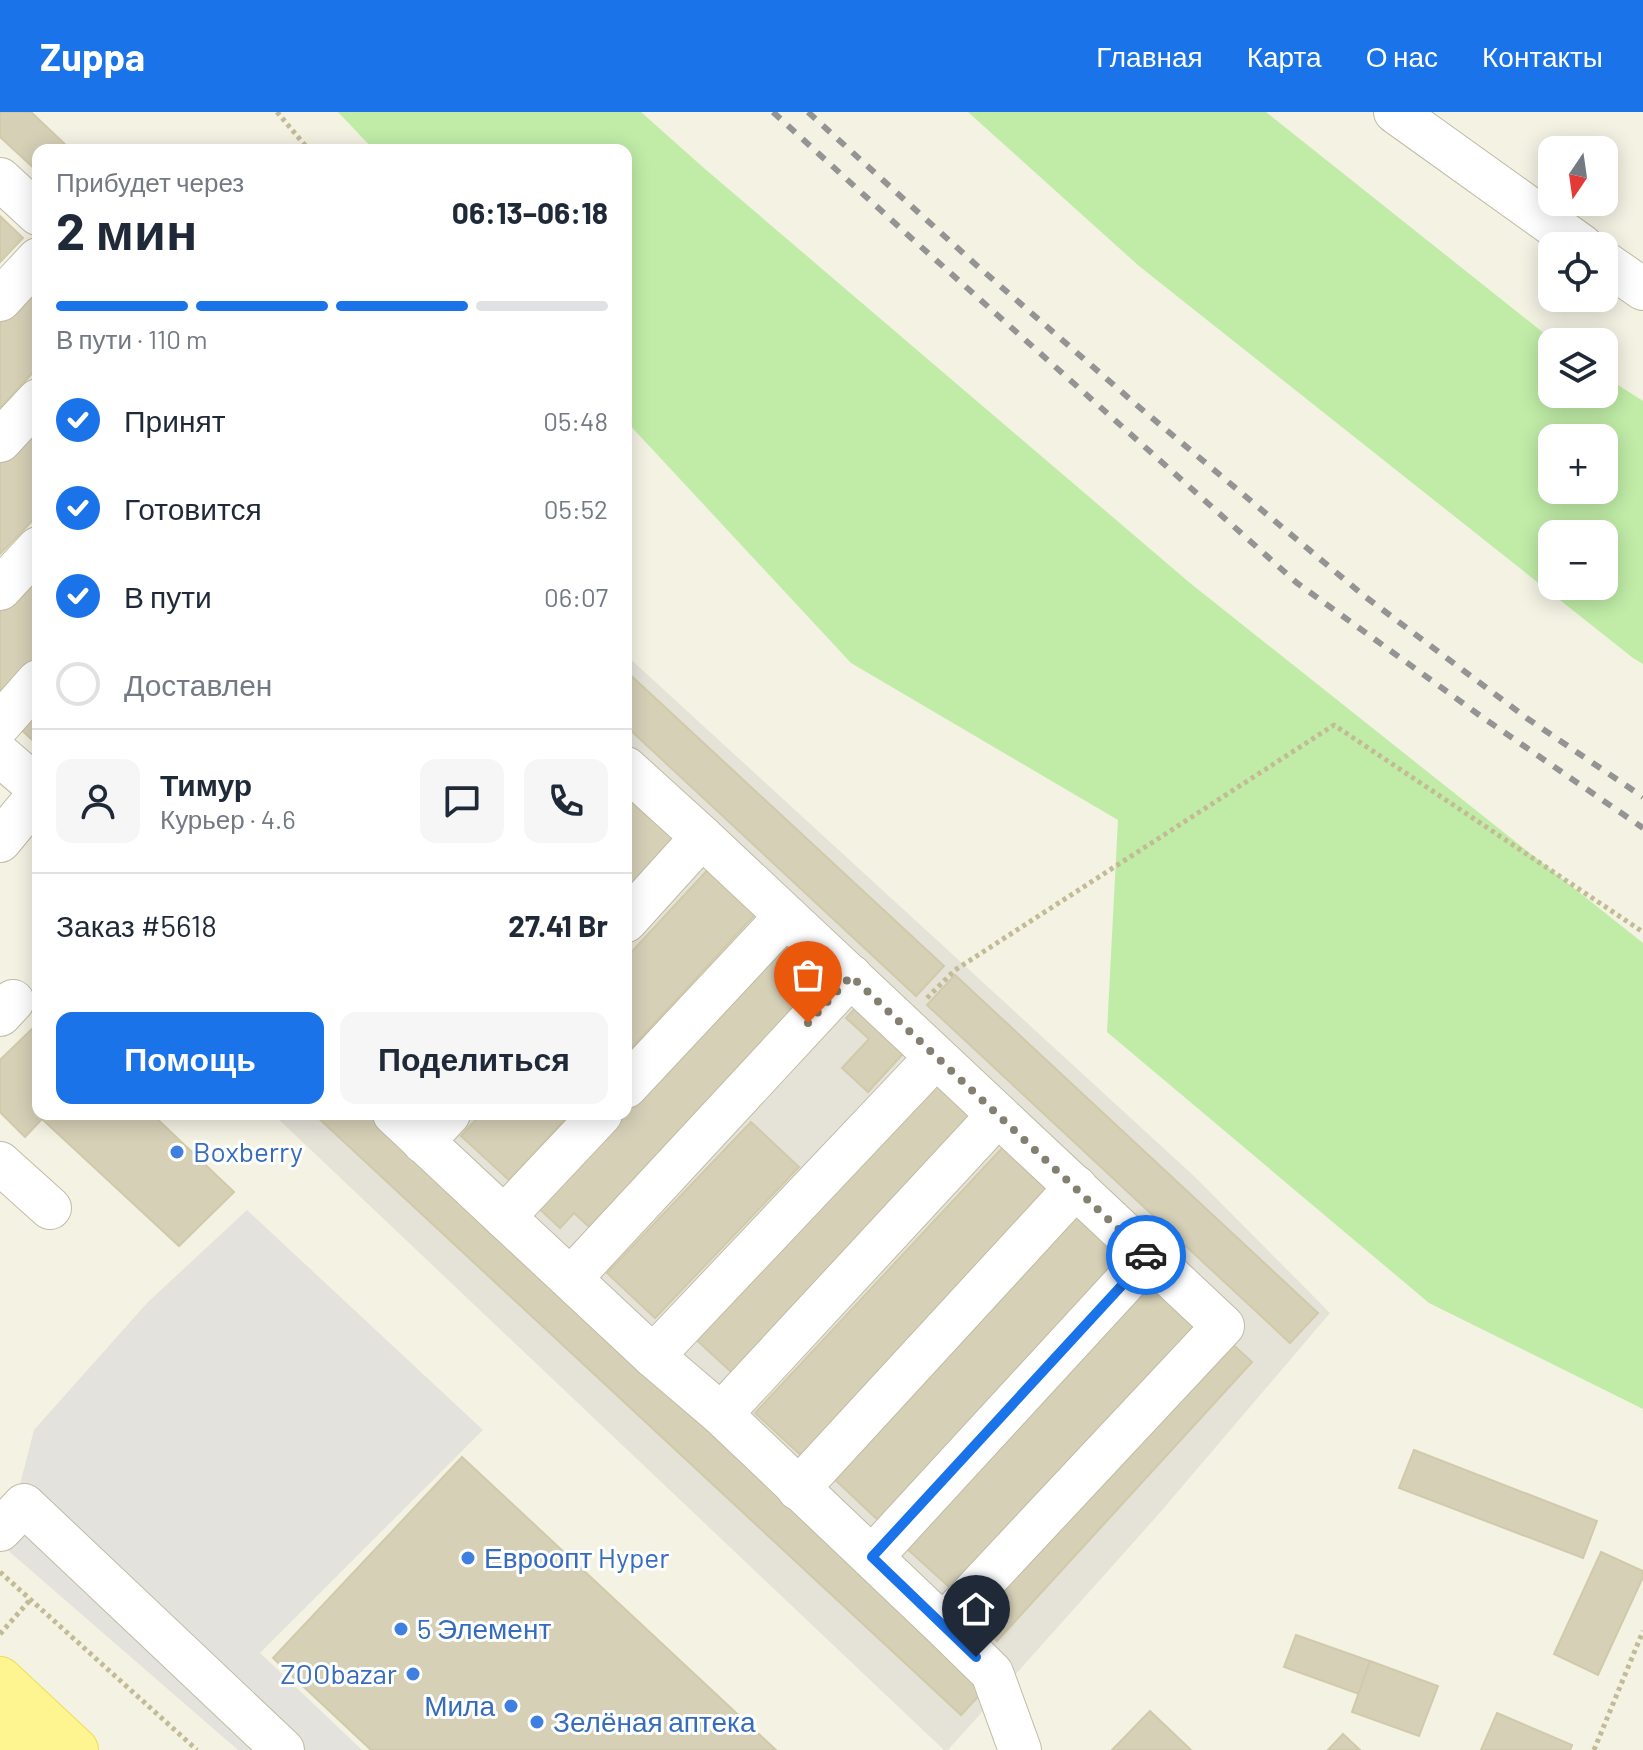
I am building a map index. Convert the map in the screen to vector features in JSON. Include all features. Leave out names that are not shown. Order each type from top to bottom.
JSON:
[{"type":"main road","points":[[0,1679],[76,1750]]},
{"type":"lane","points":[[1395,112],[1562,232]]},
{"type":"lane","points":[[0,179],[32,208]]},
{"type":"lane","points":[[0,300],[32,265]]},
{"type":"lane","points":[[1618,272],[1643,289]]},
{"type":"lane","points":[[0,441],[32,406]]},
{"type":"lane","points":[[0,589],[32,554]]},
{"type":"lane","points":[[0,724],[32,688]]},
{"type":"lane","points":[[0,755],[32,783]]},
{"type":"lane","points":[[632,779],[702,837],[1223,1326],[943,1625]]},
{"type":"lane","points":[[0,841],[32,802]]},
{"type":"lane","points":[[632,914],[702,837]]},
{"type":"lane","points":[[632,1081],[785,917]]},
{"type":"lane","points":[[571,1278],[851,976]]},
{"type":"lane","points":[[653,1356],[936,1057]]},
{"type":"lane","points":[[721,1414],[998,1115]]},
{"type":"lane","points":[[504,1217],[595,1120]]},
{"type":"lane","points":[[422,1123],[504,1217],[653,1356],[721,1414],[992,1673],[1020,1750]]},
{"type":"lane","points":[[0,1163],[50,1208]]},
{"type":"lane","points":[[798,1489],[1076,1187]]},
{"type":"lane","points":[[872,1557],[1148,1257]]},
{"type":"lane","points":[[0,1530],[24,1505],[283,1750]]},
{"type":"path","points":[[277,112],[304,144]]},
{"type":"path","points":[[901,1024],[955,970],[1334,725],[1643,932]]},
{"type":"path","points":[[0,1572],[197,1750]]},
{"type":"path","points":[[0,1634],[30,1600]]},
{"type":"path","points":[[1594,1750],[1643,1631]]},
{"type":"shaded area","points":[[632,661],[1195,1177],[1330,1313],[1157,1516],[948,1750],[944,1750],[279,1120],[632,1120]]},
{"type":"shaded area","points":[[247,1210],[483,1430],[260,1653],[362,1750],[238,1750],[4,1547],[34,1430],[147,1303]]},
{"type":"green space","points":[[338,112],[641,112],[1190,583],[1643,943],[1643,1409],[1429,1303],[1107,1032],[1118,820],[851,663],[632,427],[632,144],[368,144]]},
{"type":"green space","points":[[968,112],[1266,112],[1538,328],[1538,408],[1618,408],[1618,385],[1643,401],[1643,664],[1560,600],[1618,600],[1618,520],[1538,520],[1538,583],[1139,266]]},
{"type":"building","points":[[0,112],[31,112],[65,144],[32,144],[32,166],[0,137]]},
{"type":"building","points":[[0,216],[23,238],[0,262]]},
{"type":"building","points":[[32,278],[32,373],[0,408],[0,312]]},
{"type":"building","points":[[32,425],[32,521],[0,554],[0,459]]},
{"type":"building","points":[[32,564],[32,661],[0,695],[0,599]]},
{"type":"building","points":[[632,677],[944,966],[916,996],[632,732]]},
{"type":"building","points":[[32,712],[32,740],[18,727]]},
{"type":"building","points":[[637,791],[687,837],[632,896],[632,796]]},
{"type":"building","points":[[714,863],[762,907],[632,1048],[632,952]]},
{"type":"building","points":[[784,930],[836,977],[597,1234],[574,1213],[560,1228],[532,1202],[607,1120],[632,1120],[632,1094]]},
{"type":"building","points":[[955,975],[1318,1313],[1290,1343],[927,1005]]},
{"type":"building","points":[[863,1000],[911,1045],[868,1092],[842,1068],[869,1039],[846,1018]]},
{"type":"building","points":[[32,1029],[32,1120],[41,1120],[25,1137],[0,1112],[0,1060]]},
{"type":"building","points":[[929,1076],[980,1124],[741,1381],[690,1334]]},
{"type":"building","points":[[43,1120],[158,1120],[234,1192],[179,1246]]},
{"type":"building","points":[[320,1120],[374,1120],[986,1688],[961,1715]]},
{"type":"building","points":[[476,1120],[564,1120],[509,1180],[461,1136]]},
{"type":"building","points":[[751,1122],[799,1167],[655,1318],[607,1273]]},
{"type":"building","points":[[1005,1145],[1055,1191],[805,1459],[755,1413]]},
{"type":"building","points":[[1080,1207],[1131,1255],[881,1523],[830,1475]]},
{"type":"building","points":[[1157,1272],[1209,1318],[957,1594],[905,1547]]},
{"type":"building","points":[[1227,1339],[1252,1362],[997,1641],[972,1618]]},
{"type":"building","points":[[1414,1450],[1597,1521],[1583,1558],[1399,1488]]},
{"type":"building","name":"Евроопт Hyper","points":[[462,1457],[776,1750],[371,1750],[273,1658]]},
{"type":"building","points":[[1601,1552],[1643,1571],[1643,1577],[1598,1675],[1554,1654]]},
{"type":"building","points":[[1296,1635],[1370,1661],[1359,1694],[1284,1667]]},
{"type":"building","points":[[1370,1661],[1438,1686],[1419,1736],[1352,1712]]},
{"type":"building","points":[[1150,1711],[1191,1750],[1112,1750]]},
{"type":"building","points":[[1497,1713],[1572,1745],[1570,1750],[1481,1750]]},
{"type":"building","points":[[1343,1734],[1360,1750],[1328,1750]]},
{"type":"railway","points":[[773,112],[1297,583],[1482,717],[1643,828]]},
{"type":"railway","points":[[808,112],[1139,407],[1363,595],[1528,719],[1643,797]]},
{"type":"way so far","points":[[808,1023],[851,976],[1146,1255]]},
{"type":"place","name":"Boxberry","points":[[177,1152]]},
{"type":"place","name":"Евроопт Hyper","points":[[468,1558]]},
{"type":"place","name":"5 Элемент","points":[[401,1629]]},
{"type":"place","name":"ZOObazar","points":[[413,1674]]},
{"type":"place","name":"Мила","points":[[511,1706]]},
{"type":"place","name":"Зелёная аптека","points":[[537,1722]]},
{"type":"route","points":[[976,1657],[872,1557],[1148,1257],[1146,1255]]}]
